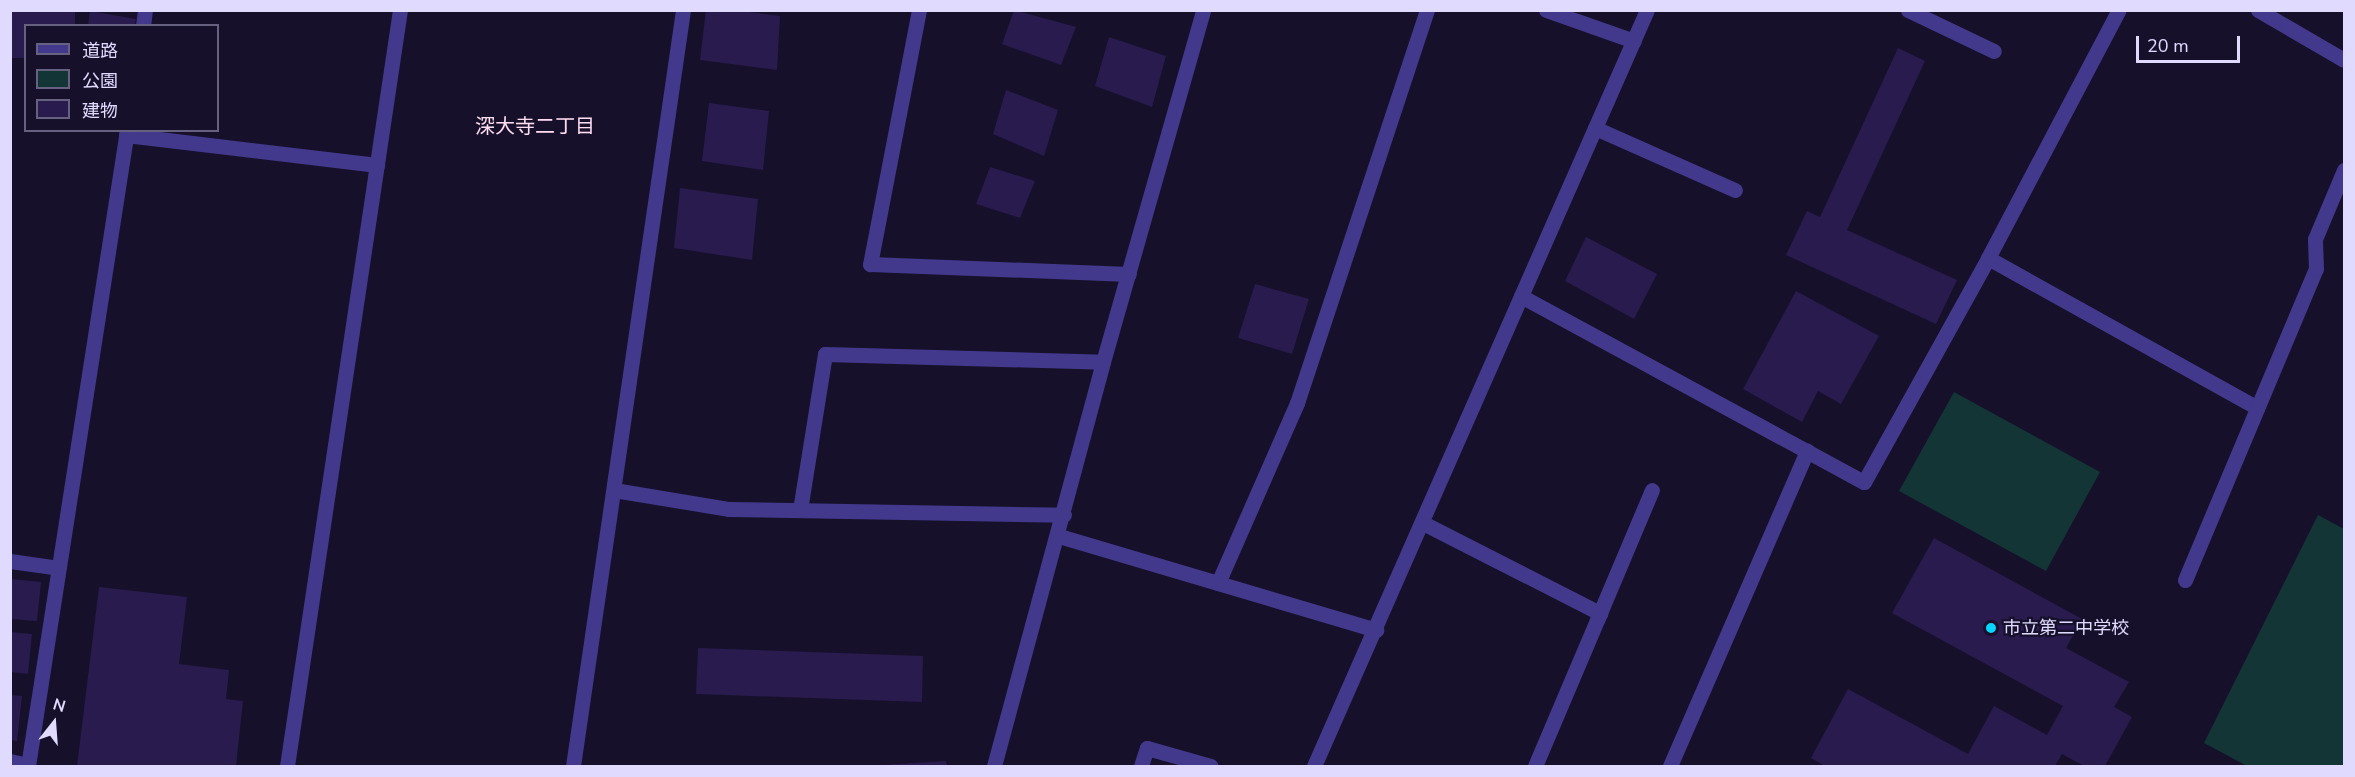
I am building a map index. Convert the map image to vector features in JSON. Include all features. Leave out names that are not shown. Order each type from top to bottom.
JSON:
[{"type":"street","points":[[287,766],[400,10]]},
{"type":"street","points":[[573,766],[683,10]]},
{"type":"street","points":[[919,10],[870,264],[1130,274]]},
{"type":"street","points":[[994,766],[1059,536],[1103,362],[1130,274],[1203,10]]},
{"type":"street","points":[[1218,583],[1297,403],[1427,10]]},
{"type":"street","points":[[1546,10],[1634,41]]},
{"type":"street","points":[[1314,766],[1376,630],[1647,10]]},
{"type":"street","points":[[1908,10],[1994,51]]},
{"type":"street","points":[[1521,296],[1864,482],[1988,258],[2119,10]]},
{"type":"street","points":[[2258,10],[2344,60]]},
{"type":"street","points":[[1595,128],[1736,190]]},
{"type":"street","points":[[10,761],[28,766],[127,133],[377,165]]},
{"type":"street","points":[[2185,580],[2316,269],[2315,239],[2344,170]]},
{"type":"street","points":[[1988,258],[2257,408]]},
{"type":"street","points":[[800,510],[825,354],[1103,362]]},
{"type":"street","points":[[1670,766],[1807,451]]},
{"type":"street","points":[[614,490],[729,509],[1064,514]]},
{"type":"street","points":[[1423,523],[1600,613],[1535,766],[1652,490]]},
{"type":"street","points":[[1059,536],[1376,630]]},
{"type":"street","points":[[10,561],[58,568]]},
{"type":"street","points":[[1141,766],[1147,747],[1211,766]]},
{"type":"green space","points":[[1954,392],[2100,472],[2046,571],[1899,491]]},
{"type":"green space","points":[[2318,515],[2344,529],[2344,766],[2247,766],[2204,743]]},
{"type":"building","points":[[10,10],[75,10],[75,24],[24,24],[24,58],[10,58]]},
{"type":"building","points":[[706,10],[734,10],[780,16],[777,70],[700,60]]},
{"type":"building","points":[[1014,10],[1076,27],[1061,65],[1002,44]]},
{"type":"building","points":[[90,11],[136,19],[135,24],[88,24]]},
{"type":"building","points":[[1109,37],[1166,56],[1152,107],[1095,86]]},
{"type":"building","points":[[1898,48],[1925,61],[1847,230],[1957,280],[1936,324],[1786,255],[1807,211],[1820,217]]},
{"type":"building","points":[[1006,90],[1058,110],[1044,156],[993,134]]},
{"type":"building","points":[[709,103],[769,111],[763,170],[702,161]]},
{"type":"building","points":[[990,167],[1035,181],[1020,218],[976,204]]},
{"type":"building","points":[[680,188],[758,199],[752,260],[674,248]]},
{"type":"building","points":[[1586,237],[1657,274],[1634,319],[1565,281]]},
{"type":"building","points":[[1255,284],[1309,299],[1292,354],[1238,338]]},
{"type":"building","points":[[1796,291],[1879,336],[1841,404],[1818,391],[1802,422],[1743,389]]},
{"type":"building","points":[[1934,538],[2082,619],[2066,648],[2129,682],[2114,707],[2132,717],[2105,766],[2084,766],[2062,754],[2055,766],[1825,766],[1811,758],[1848,689],[1968,754],[1994,706],[2047,735],[2063,706],[1892,613]]},
{"type":"building","points":[[10,579],[41,582],[37,621],[10,619]]},
{"type":"building","points":[[99,587],[187,597],[179,664],[229,670],[226,699],[243,701],[236,766],[77,766]]},
{"type":"building","points":[[10,632],[32,634],[28,674],[10,672]]},
{"type":"building","points":[[698,648],[923,656],[922,702],[696,694]]},
{"type":"building","points":[[10,695],[22,696],[17,741],[10,740]]},
{"type":"building","points":[[946,761],[947,766],[882,766],[882,765]]},
{"type":"place","name":"市立第二中学校","points":[[1991,628]]},
{"type":"district","name":"深大寺二丁目","points":[[535,126]]}]
